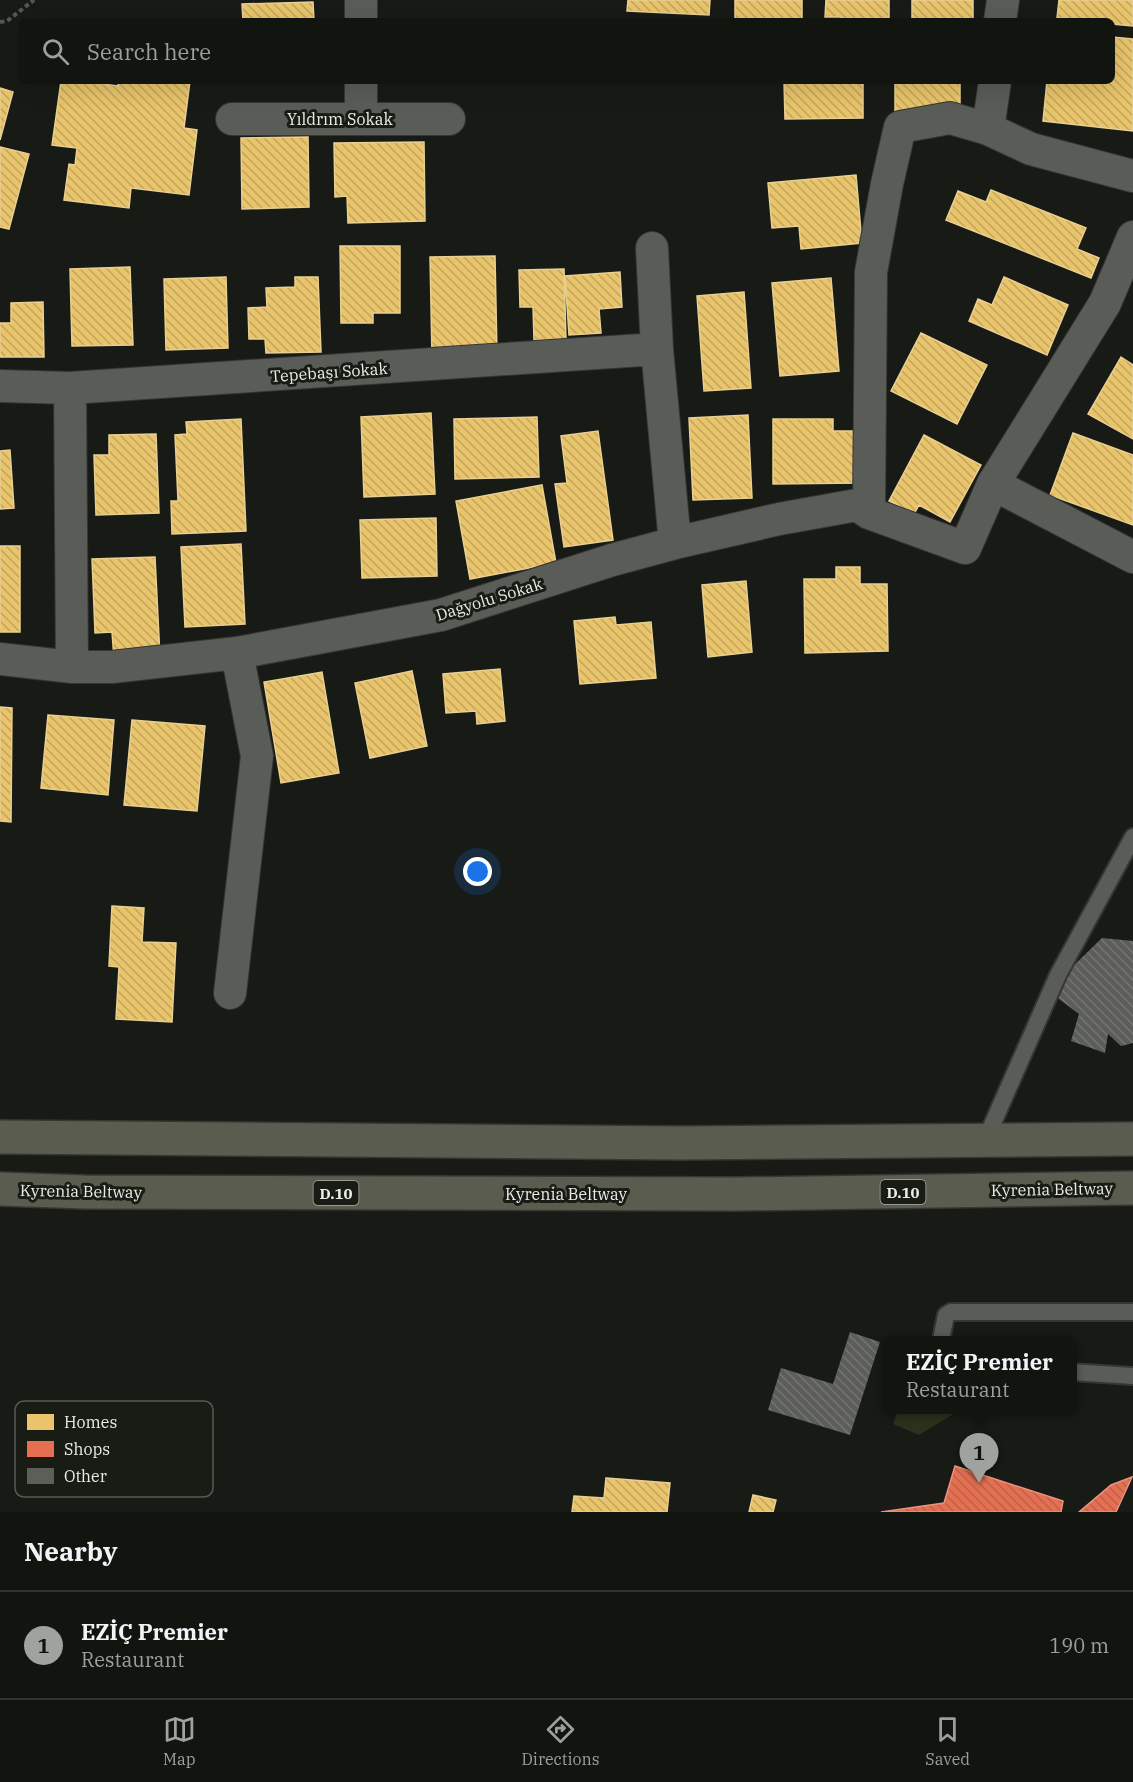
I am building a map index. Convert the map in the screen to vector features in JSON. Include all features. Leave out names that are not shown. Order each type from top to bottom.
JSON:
[{"type":"highway","points":[[0,1137],[670,1143],[1133,1139]]},
{"type":"highway","name":"Kyrenia Beltway","points":[[0,1189],[108,1192],[694,1194],[1133,1188]]},
{"type":"street","points":[[361,0],[361,18]]},
{"type":"street","points":[[1000,18],[1003,0]]},
{"type":"street","points":[[361,84],[362,119]]},
{"type":"street","points":[[988,129],[995,84]]},
{"type":"street","points":[[869,513],[871,272],[900,127],[950,118],[988,129],[1030,149],[1133,176]]},
{"type":"street","name":"Yıldrım Sokak","points":[[232,119],[449,119]]},
{"type":"street","points":[[1133,237],[1105,303],[993,484],[1133,557]]},
{"type":"street","points":[[652,248],[657,349],[675,543]]},
{"type":"street","name":"Tepebaşı Sokak","points":[[0,386],[70,388],[657,349]]},
{"type":"street","points":[[70,388],[72,667]]},
{"type":"street","name":"Dağyolu Sokak","points":[[0,659],[72,667],[112,667],[237,653],[441,615],[612,560],[675,543],[825,509],[857,505],[869,513],[965,548],[993,484]]},
{"type":"street","points":[[230,993],[257,756],[237,653]]},
{"type":"lane","points":[[985,1141],[1058,975],[1133,837]]},
{"type":"lane","points":[[942,1336],[946,1315],[951,1312],[1133,1312]]},
{"type":"lane","points":[[1077,1372],[1133,1376]]},
{"type":"path","points":[[0,22],[8,21],[34,0]]},
{"type":"green space","points":[[897,1414],[953,1414],[919,1435],[893,1424]]},
{"type":"building: Homes","points":[[628,0],[710,0],[709,15],[627,11]]},
{"type":"building: Homes","points":[[735,0],[802,0],[802,18],[735,18]]},
{"type":"building: Homes","points":[[826,0],[889,0],[889,18],[825,17]]},
{"type":"building: Homes","points":[[912,0],[973,0],[973,18],[912,18]]},
{"type":"building: Homes","points":[[1059,0],[1133,0],[1133,26],[1115,24],[1115,18],[1057,18]]},
{"type":"building: Homes","points":[[313,2],[314,18],[243,18],[242,4]]},
{"type":"building: Homes","points":[[1115,37],[1133,39],[1133,131],[1043,121],[1047,84],[1115,84]]},
{"type":"building: Homes","points":[[61,84],[118,86],[118,84],[190,84],[184,128],[197,130],[189,195],[131,188],[129,208],[64,200],[69,164],[75,165],[77,148],[52,145]]},
{"type":"building: Homes","points":[[784,84],[863,84],[863,118],[785,119]]},
{"type":"building: Homes","points":[[895,84],[960,84],[960,116],[895,117]]},
{"type":"building: Homes","points":[[0,88],[13,92],[0,140]]},
{"type":"building: Homes","points":[[308,137],[309,207],[242,209],[241,138]]},
{"type":"building: Homes","points":[[424,142],[425,221],[348,223],[347,196],[335,197],[334,143]]},
{"type":"building: Homes","points":[[0,147],[29,154],[9,229],[0,227]]},
{"type":"building: Homes","points":[[856,175],[862,243],[801,249],[799,226],[772,228],[768,183]]},
{"type":"building: Homes","points":[[991,190],[1086,228],[1077,249],[1099,258],[1091,278],[946,220],[958,191],[986,202]]},
{"type":"building: Homes","points":[[340,246],[400,246],[400,313],[373,313],[373,323],[341,323]]},
{"type":"building: Homes","points":[[495,256],[497,354],[432,356],[430,257]]},
{"type":"building: Homes","points":[[130,267],[133,345],[72,346],[70,269]]},
{"type":"building: Homes","points":[[564,269],[566,340],[534,340],[533,307],[520,307],[519,270]]},
{"type":"building: Homes","points":[[620,272],[622,307],[599,309],[601,333],[569,335],[565,276]]},
{"type":"building: Homes","points":[[226,277],[228,348],[166,350],[164,279]]},
{"type":"building: Homes","points":[[295,277],[318,277],[321,352],[266,353],[265,339],[249,339],[248,308],[267,307],[266,288],[295,287]]},
{"type":"building: Homes","points":[[1004,277],[1068,305],[1047,355],[969,321],[978,299],[992,305]]},
{"type":"building: Homes","points":[[831,278],[839,371],[780,376],[772,283]]},
{"type":"building: Homes","points":[[744,292],[751,388],[704,391],[697,296]]},
{"type":"building: Homes","points":[[43,302],[44,357],[0,357],[0,323],[11,323],[11,303]]},
{"type":"building: Homes","points":[[921,333],[987,365],[957,424],[891,391]]},
{"type":"building: Homes","points":[[1121,357],[1133,365],[1133,439],[1088,414]]},
{"type":"building: Homes","points":[[431,413],[435,494],[364,497],[361,417]]},
{"type":"building: Homes","points":[[748,415],[752,498],[693,500],[689,418]]},
{"type":"building: Homes","points":[[537,417],[539,477],[455,479],[454,419]]},
{"type":"building: Homes","points":[[241,419],[246,531],[172,534],[171,501],[178,501],[175,435],[187,434],[186,422]]},
{"type":"building: Homes","points":[[773,419],[833,419],[833,431],[860,431],[861,483],[773,484]]},
{"type":"building: Homes","points":[[598,431],[613,540],[564,547],[555,484],[567,483],[561,436]]},
{"type":"building: Homes","points":[[1073,433],[1133,455],[1133,525],[1050,495]]},
{"type":"building: Homes","points":[[156,434],[159,513],[96,515],[94,455],[109,455],[109,435]]},
{"type":"building: Homes","points":[[924,435],[981,465],[950,522],[919,505],[914,514],[889,501]]},
{"type":"building: Homes","points":[[10,450],[14,508],[0,509],[0,451]]},
{"type":"building: Homes","points":[[542,485],[556,563],[470,579],[456,501]]},
{"type":"building: Homes","points":[[436,518],[437,576],[362,578],[360,520]]},
{"type":"building: Homes","points":[[241,544],[245,624],[185,627],[181,547]]},
{"type":"building: Homes","points":[[0,546],[20,546],[20,632],[0,632]]},
{"type":"building: Homes","points":[[155,557],[160,657],[114,659],[112,632],[95,633],[92,559]]},
{"type":"building: Homes","points":[[836,567],[860,567],[860,584],[887,584],[888,651],[805,653],[804,579],[836,579]]},
{"type":"building: Homes","points":[[746,581],[752,652],[708,657],[702,585]]},
{"type":"building: Homes","points":[[615,617],[616,625],[651,622],[656,678],[580,684],[574,621]]},
{"type":"building: Homes","points":[[500,669],[505,721],[477,724],[476,711],[446,713],[443,674]]},
{"type":"building: Homes","points":[[412,671],[427,746],[370,758],[355,683]]},
{"type":"building: Homes","points":[[322,672],[339,773],[281,783],[264,682]]},
{"type":"building: Homes","points":[[0,707],[12,708],[11,822],[0,821]]},
{"type":"building: Homes","points":[[48,715],[114,720],[108,795],[41,788]]},
{"type":"building: Homes","points":[[132,720],[205,726],[197,811],[124,805]]},
{"type":"building: Homes","points":[[112,906],[144,908],[142,942],[176,943],[172,1022],[116,1019],[119,967],[109,966]]},
{"type":"building: Homes","points":[[606,1478],[670,1483],[667,1512],[572,1512],[574,1496],[604,1498]]},
{"type":"building: Homes","points":[[753,1495],[776,1500],[773,1512],[749,1512]]},
{"type":"building: Shops","points":[[955,1466],[1063,1501],[1061,1512],[881,1512],[944,1503]]},
{"type":"building: Shops","points":[[1132,1477],[1116,1512],[1079,1512],[1111,1485]]},
{"type":"building: Other","points":[[1102,938],[1133,941],[1133,1043],[1121,1046],[1108,1034],[1105,1053],[1071,1041],[1079,1014],[1055,996],[1071,968]]},
{"type":"building: Other","points":[[850,1332],[880,1342],[850,1435],[768,1410],[781,1368],[833,1384]]},
{"type":"place","name":"EZİÇ Premier","points":[[979,1483]]}]
